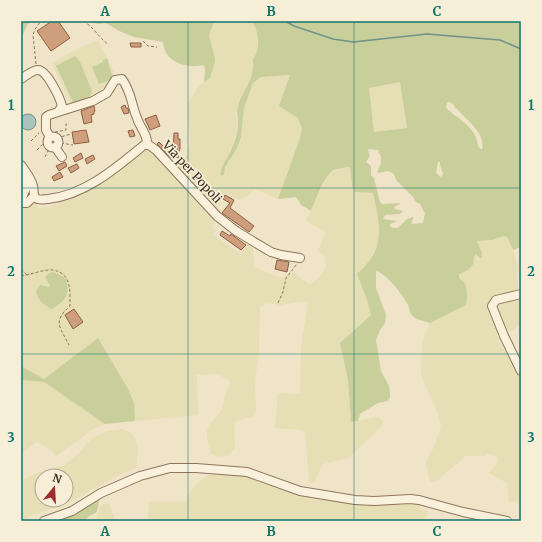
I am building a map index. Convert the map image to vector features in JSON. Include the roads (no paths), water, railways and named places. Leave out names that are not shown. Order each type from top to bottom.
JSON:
[{"type":"street","points":[[21,79],[39,70],[46,74],[62,106],[58,112]]},
{"type":"street","points":[[62,156],[52,140],[46,118],[48,115],[93,101],[107,93],[115,80],[122,79],[132,99],[136,117],[146,135],[147,145]]},
{"type":"street","name":"Via per Popoli","points":[[34,196],[40,200],[58,198],[70,194],[114,170],[147,145],[156,150],[217,216],[225,222],[271,252],[300,258]]},
{"type":"street","points":[[21,165],[31,180],[34,196],[30,201],[22,203],[21,200],[26,190],[26,185],[21,177]]},
{"type":"street","points":[[521,294],[496,300],[492,306],[504,336],[521,371]]},
{"type":"street","points":[[44,521],[72,511],[101,493],[140,476],[170,468],[196,468],[247,472],[300,491],[368,501],[419,500],[463,512],[507,521]]},
{"type":"water","points":[[28,114],[34,116],[36,122],[34,128],[28,130],[22,128],[20,122],[22,116]]},
{"type":"waterway","points":[[285,21],[294,26],[333,39],[353,42],[427,34],[500,40],[521,49]]}]
